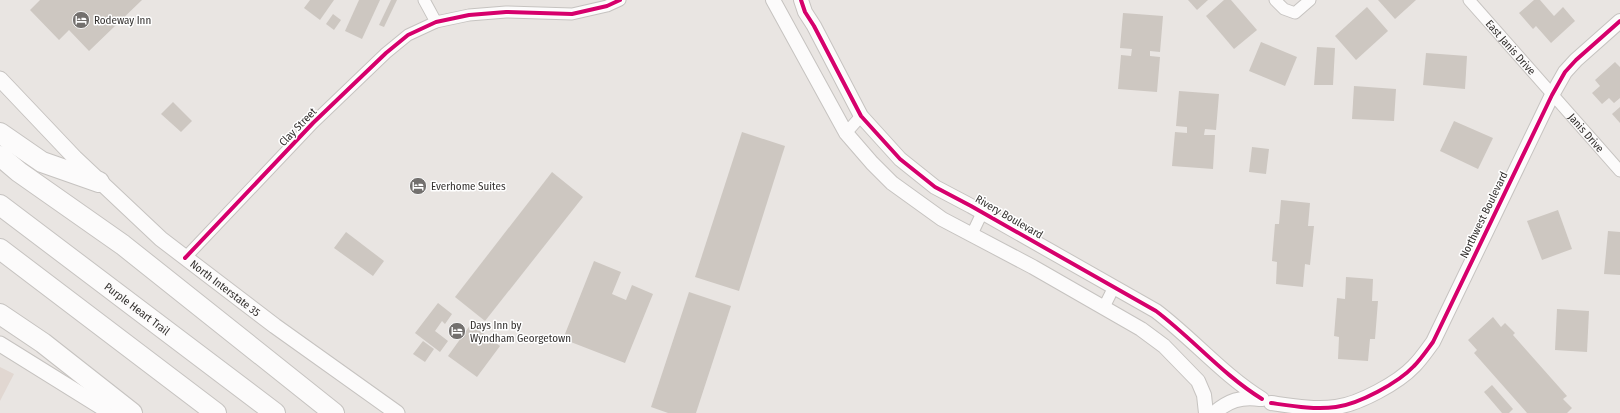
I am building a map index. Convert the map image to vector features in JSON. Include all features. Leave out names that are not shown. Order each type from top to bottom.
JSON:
[{"type":"highway","points":[[0,134],[42,162],[99,182]]},
{"type":"highway","points":[[0,156],[19,172],[123,245],[334,413]]},
{"type":"highway","name":"Purple Heart Trail","points":[[0,205],[274,413]]},
{"type":"highway","points":[[0,249],[216,413]]},
{"type":"highway","points":[[0,314],[43,344],[132,413]]},
{"type":"main road","name":"North Interstate 35","points":[[0,79],[99,182],[152,232],[274,326],[397,413]]},
{"type":"main road","points":[[0,344],[110,413]]},
{"type":"street","points":[[424,0],[436,22]]},
{"type":"street","name":"Clay Street","points":[[185,258],[313,123],[381,57],[408,36],[436,22],[470,15],[506,12],[572,14],[607,6],[620,0]]},
{"type":"street","points":[[773,0],[846,133],[872,164],[892,183],[942,219],[972,234],[1141,328],[1164,346],[1187,368],[1198,382],[1204,395],[1206,413]]},
{"type":"street","name":"Rivery Boulevard","points":[[801,0],[805,12],[861,116],[900,159],[930,183],[1161,315],[1177,327],[1234,380],[1284,413]]},
{"type":"street","points":[[1275,0],[1284,9],[1295,13],[1310,0]]},
{"type":"street","name":"East Janis Drive","points":[[1469,0],[1552,94]]},
{"type":"street","name":"Northwest Boulevard","points":[[1214,413],[1224,405],[1236,399],[1249,397],[1318,408],[1348,408],[1394,382],[1413,367],[1424,355],[1445,317],[1552,94],[1565,72],[1620,21]]},
{"type":"street","name":"Janis Drive","points":[[1552,94],[1620,172]]},
{"type":"street","points":[[846,133],[861,116]]},
{"type":"street","points":[[972,234],[982,213]]},
{"type":"street","points":[[1104,307],[1114,287]]},
{"type":"shaded area","points":[[0,367],[14,374],[0,401]]},
{"type":"building","name":"Rodeway Inn","points":[[40,0],[142,0],[89,51],[69,30],[59,40],[30,10]]},
{"type":"building","points":[[310,0],[334,0],[320,20],[304,8]]},
{"type":"building","points":[[359,0],[380,0],[362,39],[345,31]]},
{"type":"building","points":[[391,0],[397,0],[384,27],[379,25]]},
{"type":"building","points":[[1188,0],[1208,0],[1197,10]]},
{"type":"building","points":[[1224,0],[1231,0],[1257,30],[1234,49],[1206,16]]},
{"type":"building","points":[[1378,0],[1416,0],[1395,19]]},
{"type":"building","points":[[1534,0],[1540,0],[1554,16],[1563,7],[1575,21],[1551,43],[1536,26],[1533,29],[1519,13]]},
{"type":"building","points":[[1367,7],[1388,31],[1356,60],[1335,36]]},
{"type":"building","points":[[1123,13],[1163,16],[1160,52],[1150,51],[1150,56],[1160,57],[1157,92],[1118,89],[1121,55],[1131,56],[1132,49],[1120,48]]},
{"type":"building","points":[[333,14],[341,20],[334,30],[326,24]]},
{"type":"building","points":[[1261,42],[1297,57],[1285,86],[1249,71]]},
{"type":"building","points":[[1317,47],[1335,48],[1333,85],[1314,85]]},
{"type":"building","points":[[1426,53],[1467,56],[1465,89],[1423,85]]},
{"type":"building","points":[[1615,62],[1620,67],[1620,98],[1614,103],[1609,98],[1602,104],[1592,93],[1600,86],[1595,80]]},
{"type":"building","points":[[1354,86],[1396,89],[1394,121],[1352,119]]},
{"type":"building","points":[[1179,91],[1219,94],[1216,130],[1205,129],[1204,135],[1215,135],[1213,169],[1172,166],[1175,132],[1187,133],[1187,127],[1176,126]]},
{"type":"building","points":[[173,102],[192,121],[181,132],[161,114]]},
{"type":"building","points":[[1620,107],[1620,123],[1612,114]]},
{"type":"building","points":[[1454,121],[1493,138],[1478,169],[1440,151]]},
{"type":"building","points":[[742,132],[785,146],[739,291],[695,277]]},
{"type":"building","points":[[1252,147],[1269,149],[1266,174],[1249,172]]},
{"type":"building","points":[[552,172],[583,197],[485,321],[455,297]]},
{"type":"building","points":[[1281,200],[1310,203],[1308,226],[1314,226],[1310,265],[1305,264],[1303,287],[1276,284],[1277,262],[1272,261],[1275,224],[1279,224]]},
{"type":"building","points":[[1558,210],[1572,249],[1542,260],[1527,221]]},
{"type":"building","points":[[1608,231],[1620,232],[1620,275],[1604,274]]},
{"type":"building","points":[[346,232],[384,261],[373,276],[334,248]]},
{"type":"building","points":[[594,261],[621,272],[612,294],[626,300],[632,285],[653,294],[625,363],[563,339]]},
{"type":"building","points":[[1346,277],[1373,279],[1372,301],[1378,301],[1375,339],[1370,339],[1368,361],[1338,359],[1339,337],[1334,336],[1337,298],[1345,299]]},
{"type":"building","points":[[689,292],[731,306],[696,413],[668,413],[651,407]]},
{"type":"building","points":[[438,303],[452,314],[445,324],[442,321],[435,331],[448,341],[440,352],[415,333]]},
{"type":"building","points":[[1557,309],[1589,311],[1587,352],[1555,350]]},
{"type":"building","points":[[1493,317],[1501,327],[1505,323],[1515,333],[1513,335],[1567,396],[1563,399],[1572,408],[1567,413],[1527,413],[1474,353],[1477,350],[1468,340]]},
{"type":"building","points":[[471,324],[500,346],[477,377],[448,356]]},
{"type":"building","points":[[423,341],[434,349],[425,362],[413,354]]},
{"type":"building","points":[[1492,385],[1513,409],[1509,413],[1502,413],[1484,392]]},
{"type":"cycle path","points":[[185,258],[313,123],[386,53],[408,35],[436,22],[469,15],[506,12],[572,14],[607,6],[620,0]]},
{"type":"cycle path","points":[[801,0],[805,12],[814,26],[861,116],[900,159],[935,187],[1156,311],[1234,379],[1262,399]]},
{"type":"cycle path","points":[[1271,403],[1312,408],[1328,408],[1356,402],[1388,386],[1407,373],[1417,363],[1433,342],[1552,95],[1565,72],[1576,60],[1620,21]]},
{"type":"place","name":"Rodeway Inn","points":[[81,20]]},
{"type":"place","name":"Everhome Suites","points":[[418,186]]},
{"type":"place","name":"Days Inn by Wyndham Georgetown","points":[[457,331]]}]
